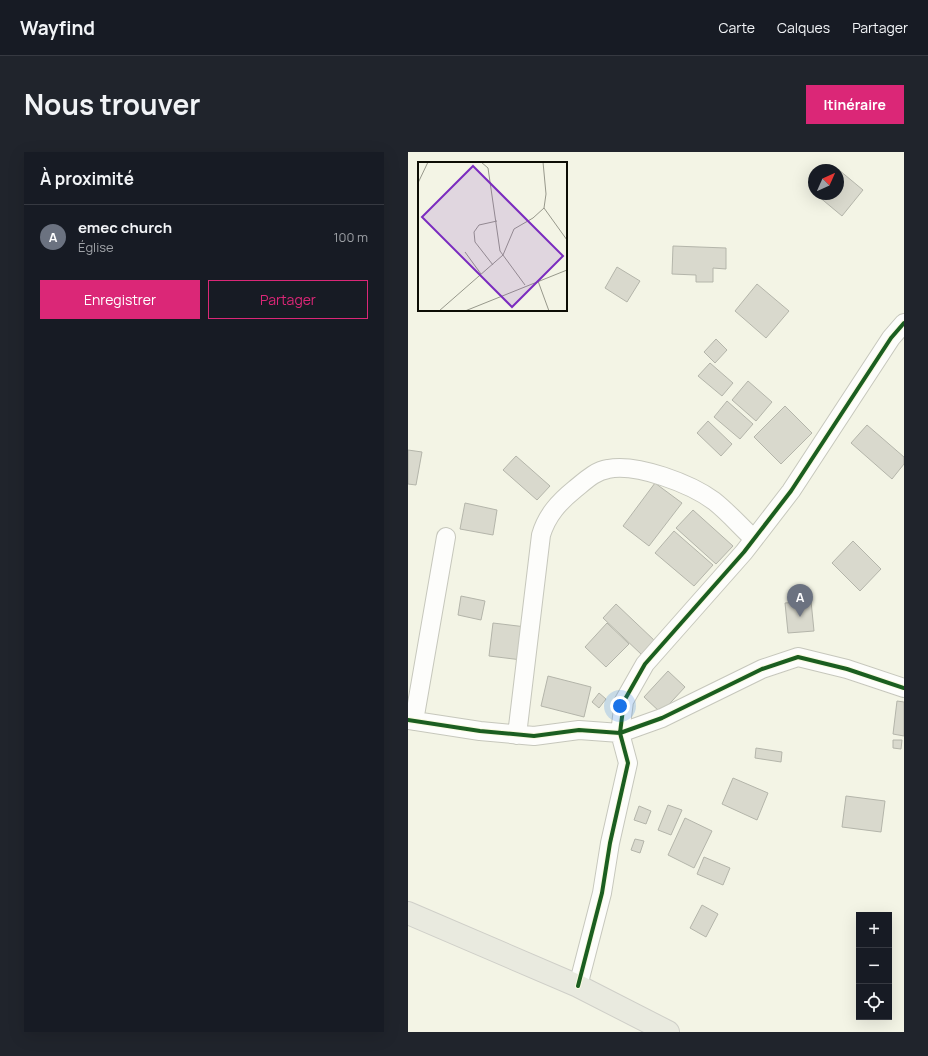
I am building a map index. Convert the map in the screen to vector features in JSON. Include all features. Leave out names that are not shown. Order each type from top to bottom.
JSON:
[{"type":"main road","points":[[408,913],[578,986],[662,1031]]},
{"type":"street","points":[[578,986],[602,893],[610,843],[628,763],[620,733],[624,701],[645,664],[754,539],[791,491],[891,338],[904,323]]},
{"type":"street","points":[[517,735],[541,535],[545,521],[555,507],[589,477],[607,469],[628,467],[656,474],[678,482],[714,501],[754,539]]},
{"type":"street","points":[[446,537],[411,720],[480,731],[517,735],[534,736],[579,730],[620,733],[662,718],[762,669],[798,657],[847,669],[904,688]]},
{"type":"building","points":[[844,174],[863,190],[842,216],[823,200],[844,200]]},
{"type":"building","points":[[673,246],[726,248],[726,269],[713,268],[713,282],[696,282],[696,275],[672,274]]},
{"type":"building","points":[[617,267],[640,281],[627,302],[605,288]]},
{"type":"building","points":[[757,284],[789,311],[766,338],[735,311]]},
{"type":"building","points":[[716,339],[727,350],[715,363],[704,352]]},
{"type":"building","points":[[710,363],[733,383],[722,396],[698,376]]},
{"type":"building","points":[[748,381],[772,402],[756,421],[732,400]]},
{"type":"building","points":[[727,401],[753,424],[740,439],[714,417]]},
{"type":"building","points":[[785,406],[812,433],[781,464],[754,437]]},
{"type":"building","points":[[708,421],[732,444],[721,456],[697,433]]},
{"type":"building","points":[[867,425],[904,457],[904,464],[892,479],[851,443]]},
{"type":"building","points":[[408,450],[422,452],[416,485],[408,484]]},
{"type":"building","points":[[516,456],[550,486],[537,500],[503,470]]},
{"type":"building","points":[[655,483],[682,503],[649,546],[623,526]]},
{"type":"building","points":[[465,503],[497,510],[493,535],[460,529]]},
{"type":"building","points":[[693,510],[733,546],[716,564],[676,528]]},
{"type":"building","points":[[674,531],[713,565],[694,586],[655,553]]},
{"type":"building","points":[[853,541],[881,569],[860,591],[832,563]]},
{"type":"building","points":[[461,596],[485,601],[481,620],[458,615]]},
{"type":"building","points":[[811,601],[814,631],[788,633],[785,603]]},
{"type":"building","points":[[616,604],[655,641],[642,655],[603,618]]},
{"type":"building","points":[[493,623],[526,627],[522,660],[489,656]]},
{"type":"building","points":[[607,623],[629,644],[606,667],[585,647]]},
{"type":"building","points":[[668,671],[685,687],[661,713],[644,697]]},
{"type":"building","points":[[548,676],[591,687],[584,717],[541,706]]},
{"type":"building","points":[[599,693],[606,699],[599,708],[592,702]]},
{"type":"building","points":[[897,701],[904,702],[904,736],[893,734]]},
{"type":"building","points":[[893,740],[902,740],[901,749],[893,748]]},
{"type":"building","points":[[756,748],[782,752],[781,762],[755,758]]},
{"type":"building","points":[[733,778],[768,793],[757,820],[722,804]]},
{"type":"building","points":[[846,796],[885,801],[881,832],[842,827]]},
{"type":"building","points":[[668,805],[682,810],[671,835],[658,830]]},
{"type":"building","points":[[639,806],[651,811],[646,824],[634,820]]},
{"type":"building","points":[[685,818],[712,831],[694,868],[668,855]]},
{"type":"building","points":[[635,839],[644,841],[640,853],[631,850]]},
{"type":"building","points":[[704,857],[730,868],[723,885],[697,874]]},
{"type":"building","points":[[702,905],[718,914],[706,937],[690,928]]},
{"type":"cycle path","points":[[578,986],[602,893],[610,843],[628,763],[620,733],[624,701],[645,664],[744,552],[791,491],[891,338],[904,323]]},
{"type":"cycle path","points":[[408,720],[480,731],[534,736],[579,730],[620,733],[662,718],[762,669],[798,657],[847,669],[904,688]]},
{"type":"place","name":"emec church","points":[[800,617]]}]
